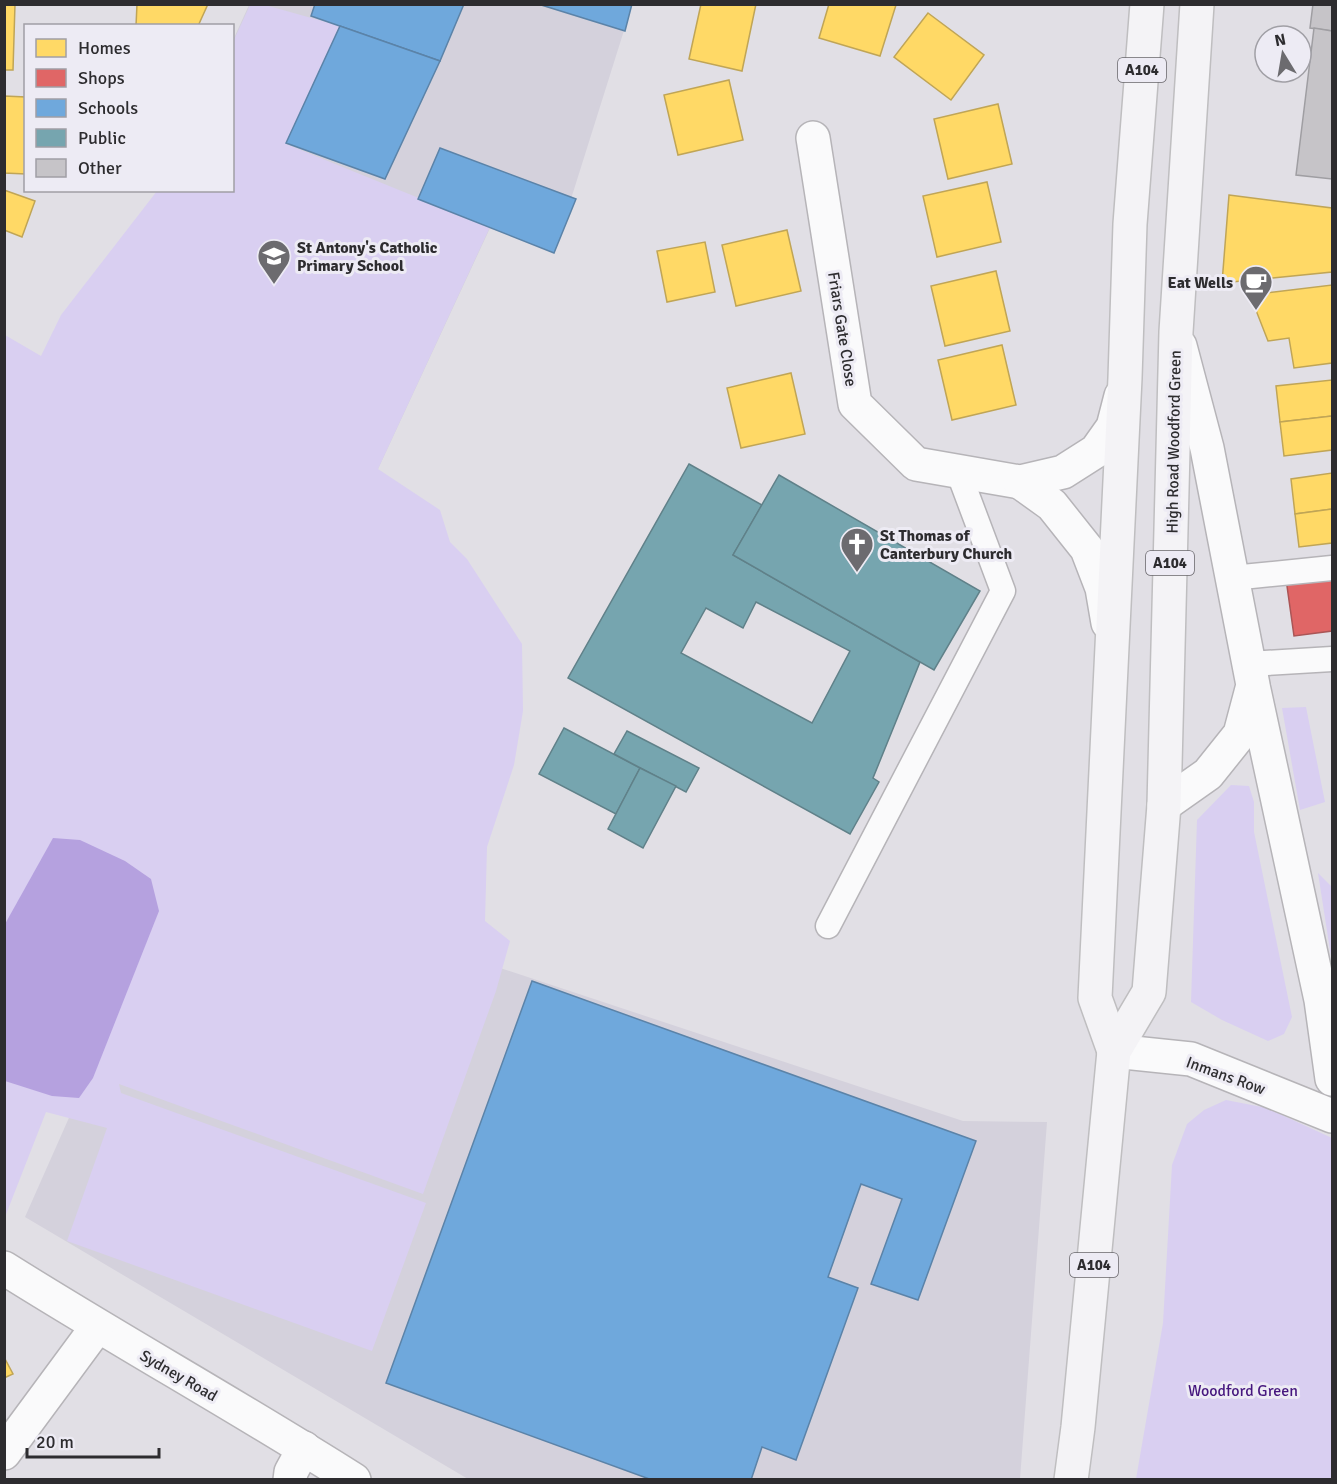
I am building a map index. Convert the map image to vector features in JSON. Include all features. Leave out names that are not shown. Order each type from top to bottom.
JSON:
[{"type":"main road","name":"High Road Woodford Green","points":[[1114,1051],[1095,998],[1125,378],[1130,224],[1147,4]]},
{"type":"main road","name":"High Road Woodford Green","points":[[1071,1479],[1114,1051],[1149,992],[1164,805],[1176,332],[1197,4]]},
{"type":"street","name":"Friars Gate Close","points":[[813,138],[855,404],[916,464],[1020,482],[1062,472],[1096,451],[1113,427],[1125,378]]},
{"type":"street","points":[[1176,332],[1207,448],[1251,674],[1321,1000],[1332,1079]]},
{"type":"street","name":"Friars Gate Close","points":[[1020,482],[1052,505],[1087,549],[1102,588],[1111,645]]},
{"type":"street","points":[[1164,805],[1208,774],[1240,734],[1251,674]]},
{"type":"street","name":"Inmans Row","points":[[1114,1051],[1191,1059],[1332,1116]]},
{"type":"street","name":"Sydney Road","points":[[4,1268],[97,1327],[354,1479]]},
{"type":"street","points":[[4,1453],[97,1327]]},
{"type":"street","points":[[290,1479],[291,1472],[304,1448]]},
{"type":"lane","points":[[828,926],[1003,591],[958,471]]},
{"type":"lane","points":[[1232,578],[1332,568]]},
{"type":"lane","points":[[1251,674],[1332,659]]},
{"type":"shaded area","name":"St Antony's Catholic Primary School","points":[[249,5],[632,5],[554,253],[490,228],[339,553],[233,192],[234,38]]},
{"type":"shaded area","points":[[53,838],[80,840],[125,861],[151,879],[159,911],[93,1078],[79,1098],[52,1096],[5,1081],[5,924]]},
{"type":"shaded area","points":[[177,874],[488,964],[963,1121],[1047,1122],[1020,1479],[468,1479],[25,1217]]},
{"type":"green space","points":[[250,5],[265,5],[340,26],[286,144],[490,227],[378,469],[440,510],[450,542],[467,559],[522,644],[523,711],[514,765],[487,847],[485,921],[510,941],[496,991],[423,1194],[119,1084],[121,1093],[426,1203],[372,1351],[67,1241],[107,1128],[46,1112],[5,1217],[5,335],[41,356],[61,315],[156,192],[234,192],[234,40]]},
{"type":"green space","points":[[1306,707],[1325,802],[1300,810],[1282,708]]},
{"type":"green space","points":[[1231,785],[1249,786],[1254,802],[1254,832],[1292,1017],[1284,1034],[1268,1041],[1222,1020],[1191,1002],[1197,820]]},
{"type":"green space","points":[[1318,873],[1332,887],[1332,963]]},
{"type":"green space","name":"Woodford Green","points":[[1226,1100],[1267,1108],[1332,1138],[1332,1479],[1136,1479],[1163,1323],[1172,1165],[1187,1124],[1204,1110]]},
{"type":"building: Homes","points":[[4,4],[15,4],[13,70],[4,70]]},
{"type":"building: Homes","points":[[137,4],[208,4],[199,24],[136,24]]},
{"type":"building: Homes","points":[[701,4],[756,4],[742,71],[689,59]]},
{"type":"building: Homes","points":[[829,4],[896,5],[880,56],[819,38]]},
{"type":"building: Homes","points":[[928,13],[984,55],[951,100],[894,57]]},
{"type":"building: Homes","points":[[729,80],[743,140],[678,155],[664,95]]},
{"type":"building: Homes","points":[[4,96],[24,97],[24,174],[4,173]]},
{"type":"building: Homes","points":[[998,104],[1012,164],[948,179],[934,119]]},
{"type":"building: Homes","points":[[987,182],[1001,242],[937,257],[923,196]]},
{"type":"building: Homes","points":[[4,190],[35,201],[22,237],[4,230]]},
{"type":"building: Homes","points":[[1229,195],[1332,208],[1332,272],[1222,283]]},
{"type":"building: Homes","points":[[787,230],[801,291],[736,306],[722,245]]},
{"type":"building: Homes","points":[[705,242],[715,292],[667,302],[657,251]]},
{"type":"building: Homes","points":[[996,271],[1010,331],[945,346],[931,286]]},
{"type":"building: Homes","points":[[1332,285],[1332,363],[1294,368],[1289,338],[1268,341],[1250,295]]},
{"type":"building: Homes","points":[[1002,345],[1016,405],[952,420],[938,360]]},
{"type":"building: Homes","points":[[791,373],[805,434],[741,448],[727,388]]},
{"type":"building: Homes","points":[[1332,380],[1332,416],[1280,422],[1276,386]]},
{"type":"building: Homes","points":[[1332,416],[1332,450],[1284,456],[1280,422]]},
{"type":"building: Homes","points":[[1332,473],[1332,509],[1295,514],[1291,479]]},
{"type":"building: Homes","points":[[1332,509],[1332,543],[1299,547],[1295,514]]},
{"type":"building: Homes","points":[[4,1357],[13,1374],[4,1378]]},
{"type":"building: Shops","points":[[1332,573],[1332,631],[1294,636],[1286,579]]},
{"type":"building: Schools","points":[[315,4],[464,4],[440,61],[311,16]]},
{"type":"building: Schools","points":[[538,4],[632,4],[625,31]]},
{"type":"building: Schools","points":[[340,26],[440,61],[385,179],[286,143]]},
{"type":"building: Schools","points":[[440,148],[576,199],[554,253],[418,199]]},
{"type":"building: Schools","points":[[532,981],[976,1141],[918,1300],[871,1284],[902,1199],[861,1184],[828,1277],[858,1288],[796,1460],[762,1447],[751,1480],[652,1480],[386,1383]]},
{"type":"building: Public","points":[[689,464],[762,505],[733,555],[920,662],[873,778],[879,782],[850,834],[568,678]],"holes":[[[756,602],[850,651],[812,723],[681,653],[706,608],[743,628]]]},
{"type":"building: Public","name":"St Thomas of Canterbury Church","points":[[779,475],[980,591],[934,670],[733,555]]},
{"type":"building: Public","points":[[564,728],[640,768],[616,814],[539,774]]},
{"type":"building: Public","points":[[627,731],[699,768],[686,792],[614,754]]},
{"type":"building: Public","points":[[640,768],[676,786],[643,848],[608,829]]},
{"type":"building: Other","points":[[1313,4],[1332,4],[1332,31],[1313,28],[1313,24],[1310,24]]},
{"type":"building: Other","points":[[1314,28],[1332,31],[1332,179],[1296,175],[1307,84],[1313,84]]},
{"type":"place","name":"St Antony's Catholic Primary School","points":[[274,285]]},
{"type":"place","name":"Eat Wells","points":[[1256,311]]},
{"type":"place","name":"St Thomas of Canterbury Church","points":[[857,573]]}]
